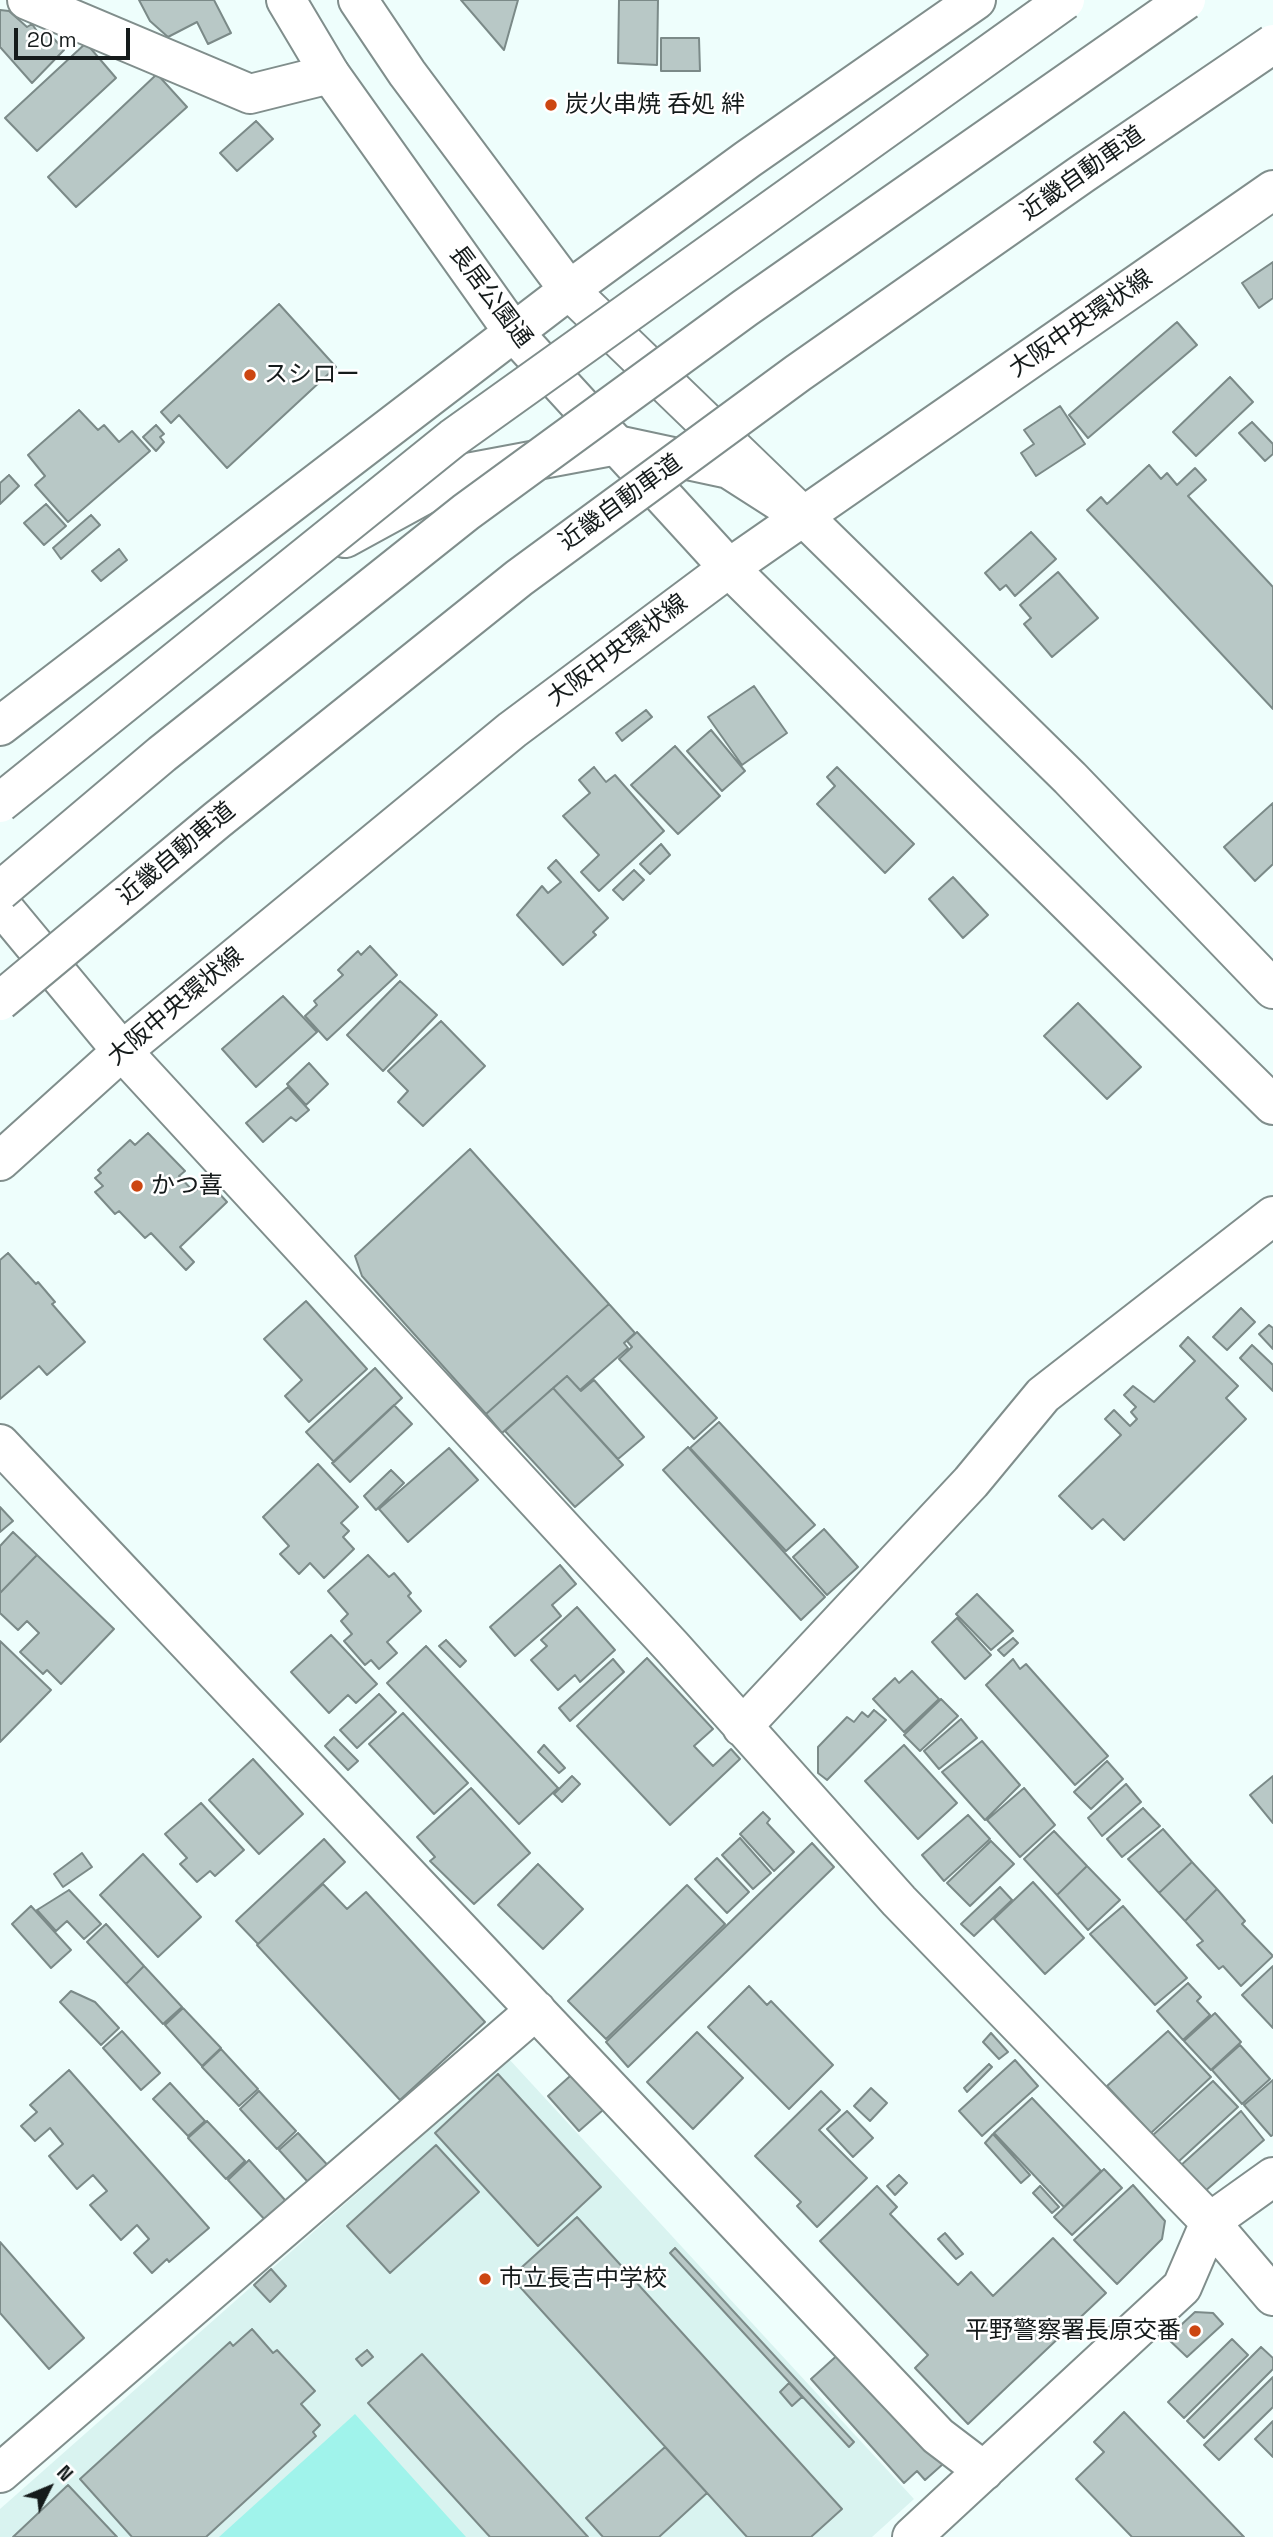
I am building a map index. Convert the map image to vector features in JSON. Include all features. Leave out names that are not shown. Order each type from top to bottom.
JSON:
[{"type":"main road","points":[[27,0],[250,94],[330,74]]},
{"type":"main road","name":"長居公園通","points":[[286,0],[330,74],[514,333],[729,568],[1273,1104]]},
{"type":"main road","points":[[358,0],[407,73],[569,290],[1070,778],[1273,989]]},
{"type":"main road","points":[[0,726],[569,290],[748,159],[976,0]]},
{"type":"main road","points":[[0,803],[453,438],[1065,0]]},
{"type":"main road","points":[[0,891],[162,754],[467,512],[745,308],[1185,0]]},
{"type":"main road","name":"近畿自動車道","points":[[0,1001],[228,811],[519,578],[821,357],[1273,44]]},
{"type":"main road","name":"大阪中央環状線","points":[[0,1161],[122,1051],[512,730],[729,568],[1273,190]]},
{"type":"main road","points":[[298,563],[462,474],[617,445],[729,469],[804,517]]},
{"type":"main road","points":[[0,904],[122,1051],[899,1901],[1210,2222],[1273,2296]]},
{"type":"main road","points":[[742,1727],[971,1482],[1043,1395],[1273,1216]]},
{"type":"main road","points":[[0,1444],[938,2437],[985,2471]]},
{"type":"main road","points":[[0,2473],[536,2010]]},
{"type":"main road","points":[[912,2537],[1182,2287],[1210,2222],[1273,2177]]},
{"type":"shaded area","name":"市立長吉中学校","points":[[509,2059],[914,2499],[872,2537],[0,2537],[0,2509]]},
{"type":"shaded area","points":[[355,2414],[466,2537],[219,2537]]},
{"type":"building","points":[[139,0],[214,0],[231,33],[208,44],[197,22],[168,37],[150,21]]},
{"type":"building","points":[[461,0],[518,0],[504,50]]},
{"type":"building","points":[[619,0],[658,0],[657,65],[618,63]]},
{"type":"building","points":[[0,10],[9,11],[27,27],[32,24],[39,34],[46,30],[64,50],[32,83],[0,47]]},
{"type":"building","points":[[661,38],[699,38],[700,71],[661,71]]},
{"type":"building","points":[[86,43],[116,78],[37,151],[5,118]]},
{"type":"building","points":[[157,74],[187,107],[76,207],[48,177]]},
{"type":"building","points":[[256,121],[273,139],[237,171],[220,153]]},
{"type":"building","points":[[1273,262],[1273,298],[1259,308],[1242,283]]},
{"type":"building","points":[[279,304],[336,367],[227,468],[179,415],[171,423],[161,412]]},
{"type":"building","points":[[1177,322],[1197,345],[1088,438],[1069,415]]},
{"type":"building","points":[[1230,377],[1253,402],[1196,456],[1173,432]]},
{"type":"building","points":[[1060,406],[1085,444],[1036,476],[1021,453],[1034,444],[1024,430]]},
{"type":"building","points":[[79,410],[98,430],[104,425],[119,442],[132,431],[150,451],[68,522],[35,485],[45,476],[28,455]]},
{"type":"building","points":[[1252,422],[1273,444],[1273,454],[1265,461],[1239,433]]},
{"type":"building","points":[[156,425],[164,434],[160,437],[164,442],[156,451],[143,437]]},
{"type":"building","points":[[1149,465],[1161,479],[1167,473],[1177,485],[1195,468],[1206,480],[1188,496],[1273,587],[1273,709],[1087,510],[1101,497],[1107,504]]},
{"type":"building","points":[[9,475],[19,486],[0,504],[0,483]]},
{"type":"building","points":[[46,504],[66,526],[44,545],[24,523]]},
{"type":"building","points":[[91,515],[100,525],[61,559],[53,548]]},
{"type":"building","points":[[1031,532],[1056,559],[1015,596],[1006,585],[1000,590],[985,573]]},
{"type":"building","points":[[119,549],[127,560],[101,581],[92,571]]},
{"type":"building","points":[[1058,572],[1098,618],[1052,657],[1024,624],[1031,618],[1020,605]]},
{"type":"building","points":[[754,686],[787,733],[742,765],[708,717]]},
{"type":"building","points":[[646,710],[652,717],[622,741],[616,733]]},
{"type":"building","points":[[711,730],[745,771],[722,791],[687,751]]},
{"type":"building","points":[[675,746],[720,796],[678,834],[631,785]]},
{"type":"building","points":[[594,767],[606,782],[615,775],[664,831],[599,891],[581,872],[599,855],[563,816],[590,793],[579,780]]},
{"type":"building","points":[[837,767],[914,844],[885,873],[817,804],[835,786],[827,777]]},
{"type":"building","points":[[1273,803],[1273,864],[1255,881],[1224,847]]},
{"type":"building","points":[[661,844],[670,855],[650,874],[640,864]]},
{"type":"building","points":[[556,860],[608,918],[593,932],[596,935],[563,965],[517,915],[542,886],[548,893],[561,882],[548,868]]},
{"type":"building","points":[[634,870],[644,880],[623,900],[613,890]]},
{"type":"building","points":[[953,877],[988,915],[963,938],[929,899]]},
{"type":"building","points":[[370,946],[397,975],[327,1040],[305,1016],[317,1005],[314,1001],[343,975],[338,970],[358,951],[361,955]]},
{"type":"building","points":[[400,981],[437,1015],[383,1071],[347,1035]]},
{"type":"building","points":[[283,996],[317,1032],[256,1087],[222,1049]]},
{"type":"building","points":[[1078,1003],[1141,1067],[1107,1099],[1044,1036]]},
{"type":"building","points":[[441,1021],[485,1066],[423,1126],[398,1102],[408,1091],[388,1071]]},
{"type":"building","points":[[309,1063],[328,1084],[306,1105],[287,1084]]},
{"type":"building","points":[[288,1087],[309,1110],[296,1121],[291,1117],[263,1142],[246,1123]]},
{"type":"building","points":[[148,1133],[185,1171],[179,1176],[194,1192],[207,1180],[227,1202],[180,1247],[194,1262],[186,1270],[151,1233],[145,1238],[119,1211],[115,1214],[95,1192],[103,1186],[95,1178],[101,1173],[98,1170],[130,1140],[135,1145]]},
{"type":"building","points":[[470,1149],[609,1304],[486,1414],[362,1276],[355,1256]]},
{"type":"building","points":[[8,1253],[36,1284],[38,1282],[55,1302],[52,1304],[85,1342],[47,1375],[39,1366],[0,1399],[0,1260]]},
{"type":"building","points":[[306,1301],[367,1369],[309,1422],[285,1396],[302,1380],[264,1339]]},
{"type":"building","points":[[609,1304],[635,1333],[624,1343],[628,1348],[580,1390],[567,1376],[502,1433],[486,1414]]},
{"type":"building","points":[[1241,1308],[1255,1322],[1227,1350],[1213,1337]]},
{"type":"building","points":[[1269,1325],[1273,1328],[1273,1349],[1259,1334]]},
{"type":"building","points":[[637,1332],[717,1418],[694,1439],[619,1359],[632,1347],[627,1341]]},
{"type":"building","points":[[1188,1337],[1238,1386],[1226,1398],[1246,1419],[1124,1540],[1103,1519],[1092,1529],[1059,1496],[1121,1435],[1105,1419],[1114,1410],[1130,1426],[1137,1419],[1131,1412],[1136,1407],[1124,1395],[1133,1386],[1154,1402],[1195,1361],[1180,1346]]},
{"type":"building","points":[[1252,1345],[1273,1365],[1273,1391],[1240,1358]]},
{"type":"building","points":[[375,1368],[402,1398],[334,1462],[306,1432]]},
{"type":"building","points":[[567,1376],[581,1391],[594,1380],[644,1437],[618,1459],[553,1388]]},
{"type":"building","points":[[553,1388],[623,1465],[575,1507],[505,1431]]},
{"type":"building","points":[[394,1405],[412,1424],[350,1482],[332,1463]]},
{"type":"building","points":[[719,1422],[815,1525],[786,1551],[690,1448]]},
{"type":"building","points":[[688,1447],[825,1597],[801,1620],[663,1470]]},
{"type":"building","points":[[449,1448],[478,1480],[408,1542],[379,1509]]},
{"type":"building","points":[[318,1464],[358,1507],[341,1523],[349,1531],[343,1537],[354,1549],[324,1578],[310,1563],[299,1574],[280,1554],[289,1546],[263,1517]]},
{"type":"building","points":[[391,1470],[404,1483],[376,1510],[364,1496]]},
{"type":"building","points":[[0,1507],[13,1521],[0,1532]]},
{"type":"building","points":[[824,1529],[858,1567],[827,1595],[793,1557]]},
{"type":"building","points":[[13,1532],[37,1555],[0,1593],[0,1546]]},
{"type":"building","points":[[37,1555],[114,1629],[61,1684],[47,1670],[43,1674],[20,1652],[39,1633],[27,1621],[18,1630],[0,1613],[0,1593]]},
{"type":"building","points":[[368,1555],[389,1577],[394,1573],[411,1593],[408,1596],[421,1611],[387,1642],[397,1653],[379,1669],[371,1660],[365,1665],[344,1641],[352,1634],[341,1621],[348,1614],[328,1591]]},
{"type":"building","points":[[560,1565],[576,1584],[552,1605],[561,1616],[515,1656],[490,1627]]},
{"type":"building","points":[[977,1594],[1013,1631],[991,1650],[956,1614]]},
{"type":"building","points":[[577,1607],[615,1650],[580,1682],[575,1675],[558,1690],[531,1660],[547,1646],[541,1640]]},
{"type":"building","points":[[957,1618],[991,1655],[965,1679],[932,1642]]},
{"type":"building","points":[[331,1635],[377,1684],[356,1703],[348,1695],[329,1713],[291,1672]]},
{"type":"building","points":[[1013,1638],[1018,1643],[1004,1656],[998,1650]]},
{"type":"building","points":[[446,1640],[466,1661],[460,1667],[439,1646]]},
{"type":"building","points":[[0,1641],[51,1690],[0,1742]]},
{"type":"building","points":[[426,1646],[558,1788],[519,1824],[387,1683]]},
{"type":"building","points":[[647,1658],[713,1729],[694,1746],[713,1766],[731,1749],[740,1759],[670,1825],[577,1726]]},
{"type":"building","points":[[613,1659],[624,1672],[570,1721],[559,1708]]},
{"type":"building","points":[[1013,1659],[1020,1669],[1026,1664],[1108,1756],[1075,1785],[986,1685]]},
{"type":"building","points":[[912,1671],[939,1699],[904,1732],[873,1699],[895,1678],[899,1683]]},
{"type":"building","points":[[379,1694],[396,1712],[357,1748],[340,1730]]},
{"type":"building","points":[[941,1699],[958,1716],[920,1751],[904,1735]]},
{"type":"building","points":[[874,1710],[886,1720],[827,1780],[818,1773],[818,1747],[847,1717],[854,1722],[862,1712],[868,1717]]},
{"type":"building","points":[[403,1713],[468,1783],[434,1814],[369,1744]]},
{"type":"building","points":[[961,1719],[977,1738],[939,1769],[924,1751]]},
{"type":"building","points":[[334,1737],[358,1761],[348,1770],[325,1746]]},
{"type":"building","points":[[982,1741],[1020,1785],[985,1820],[942,1772]]},
{"type":"building","points":[[544,1745],[565,1768],[559,1773],[538,1752]]},
{"type":"building","points":[[904,1745],[957,1803],[918,1839],[865,1781]]},
{"type":"building","points":[[253,1759],[303,1814],[259,1854],[209,1800]]},
{"type":"building","points":[[1107,1761],[1123,1779],[1091,1809],[1074,1792]]},
{"type":"building","points":[[572,1776],[580,1784],[562,1802],[554,1794]]},
{"type":"building","points":[[1273,1776],[1273,1823],[1250,1795]]},
{"type":"building","points":[[1126,1784],[1141,1802],[1102,1836],[1088,1818]]},
{"type":"building","points":[[471,1788],[530,1853],[474,1904],[430,1861],[435,1857],[417,1837]]},
{"type":"building","points":[[1024,1788],[1055,1825],[1020,1857],[987,1820]]},
{"type":"building","points":[[201,1803],[244,1850],[215,1876],[210,1871],[197,1882],[180,1864],[187,1858],[165,1834]]},
{"type":"building","points":[[1143,1808],[1160,1826],[1122,1857],[1107,1839]]},
{"type":"building","points":[[763,1812],[770,1819],[767,1823],[794,1852],[774,1871],[740,1834]]},
{"type":"building","points":[[968,1815],[990,1839],[944,1881],[922,1855]]},
{"type":"building","points":[[1163,1829],[1192,1862],[1159,1893],[1128,1859]]},
{"type":"building","points":[[1054,1831],[1087,1866],[1057,1895],[1024,1859]]},
{"type":"building","points":[[740,1838],[771,1873],[753,1889],[722,1855]]},
{"type":"building","points":[[324,1839],[345,1862],[258,1944],[236,1921]]},
{"type":"building","points":[[991,1841],[1014,1864],[970,1906],[947,1883]]},
{"type":"building","points":[[812,1843],[834,1867],[628,2067],[606,2042]]},
{"type":"building","points":[[82,1853],[92,1867],[63,1887],[54,1874]]},
{"type":"building","points":[[143,1854],[201,1917],[158,1957],[100,1895]]},
{"type":"building","points":[[717,1858],[749,1892],[727,1913],[695,1879]]},
{"type":"building","points":[[1192,1862],[1217,1889],[1185,1921],[1159,1893]]},
{"type":"building","points":[[538,1864],[583,1909],[543,1949],[498,1905]]},
{"type":"building","points":[[1087,1866],[1120,1900],[1088,1930],[1057,1895]]},
{"type":"building","points":[[1033,1882],[1084,1938],[1045,1974],[994,1919]]},
{"type":"building","points":[[323,1884],[347,1909],[366,1892],[485,2022],[400,2100],[257,1945]]},
{"type":"building","points":[[687,1885],[725,1924],[606,2039],[568,2001]]},
{"type":"building","points":[[1000,1887],[1012,1900],[974,1936],[961,1924]]},
{"type":"building","points":[[1217,1889],[1245,1921],[1242,1924],[1273,1956],[1241,1986],[1223,1966],[1219,1969],[1197,1945],[1203,1941],[1185,1921]]},
{"type":"building","points":[[69,1890],[101,1924],[84,1939],[67,1921],[56,1931],[37,1910]]},
{"type":"building","points":[[31,1906],[71,1950],[51,1968],[12,1924]]},
{"type":"building","points":[[1123,1906],[1187,1978],[1155,2005],[1090,1934]]},
{"type":"building","points":[[106,1924],[144,1966],[126,1984],[87,1942]]},
{"type":"building","points":[[144,1966],[182,2007],[163,2024],[126,1984]]},
{"type":"building","points":[[1273,1966],[1273,2028],[1242,1995]]},
{"type":"building","points":[[1188,1983],[1201,1997],[1197,2001],[1210,2015],[1183,2040],[1157,2011]]},
{"type":"building","points":[[749,1986],[767,2005],[771,2001],[833,2065],[789,2109],[708,2027]]},
{"type":"building","points":[[71,1991],[95,2002],[119,2028],[101,2045],[60,2002]]},
{"type":"building","points":[[183,2008],[221,2048],[202,2066],[165,2025]]},
{"type":"building","points":[[1215,2013],[1241,2042],[1211,2070],[1184,2041]]},
{"type":"building","points":[[122,2031],[160,2073],[141,2090],[103,2048]]},
{"type":"building","points":[[1168,2031],[1211,2077],[1151,2133],[1107,2086]]},
{"type":"building","points":[[697,2032],[743,2078],[693,2129],[647,2082]]},
{"type":"building","points":[[991,2033],[1008,2052],[999,2059],[983,2042]]},
{"type":"building","points":[[1240,2045],[1270,2079],[1242,2104],[1212,2070]]},
{"type":"building","points":[[221,2049],[258,2089],[239,2106],[202,2067]]},
{"type":"building","points":[[1015,2060],[1038,2086],[982,2136],[959,2111]]},
{"type":"building","points":[[989,2064],[992,2067],[967,2092],[964,2088]]},
{"type":"building","points":[[579,2068],[611,2103],[579,2131],[548,2096]]},
{"type":"building","points":[[69,2070],[209,2228],[152,2273],[134,2253],[149,2239],[137,2225],[121,2240],[90,2205],[107,2191],[93,2175],[77,2189],[49,2156],[63,2144],[50,2128],[35,2141],[21,2126],[37,2112],[30,2105]]},
{"type":"building","points":[[498,2074],[601,2187],[538,2246],[435,2133]]},
{"type":"building","points":[[1273,2080],[1273,2135],[1271,2136],[1244,2105]]},
{"type":"building","points":[[1213,2081],[1238,2107],[1178,2162],[1153,2135]]},
{"type":"building","points":[[170,2083],[205,2121],[188,2136],[153,2099]]},
{"type":"building","points":[[871,2088],[887,2103],[870,2121],[854,2106]]},
{"type":"building","points":[[259,2091],[296,2131],[277,2149],[240,2109]]},
{"type":"building","points":[[821,2091],[840,2110],[819,2130],[867,2178],[817,2227],[797,2206],[801,2202],[755,2156]]},
{"type":"building","points":[[1032,2098],[1101,2171],[1064,2207],[994,2133]]},
{"type":"building","points":[[847,2111],[873,2138],[853,2157],[827,2129]]},
{"type":"building","points":[[1241,2111],[1264,2140],[1204,2192],[1179,2167]]},
{"type":"building","points":[[207,2121],[245,2161],[226,2179],[188,2138]]},
{"type":"building","points":[[298,2133],[333,2171],[323,2180],[307,2181],[279,2150]]},
{"type":"building","points":[[993,2134],[1030,2175],[1021,2183],[985,2143]]},
{"type":"building","points":[[436,2145],[479,2192],[390,2273],[347,2226]]},
{"type":"building","points":[[249,2160],[285,2200],[280,2210],[267,2222],[228,2180]]},
{"type":"building","points":[[1104,2169],[1122,2188],[1072,2235],[1054,2217]]},
{"type":"building","points":[[899,2175],[907,2183],[895,2195],[887,2186]]},
{"type":"building","points":[[1133,2185],[1165,2221],[1162,2239],[1117,2284],[1074,2240]]},
{"type":"building","points":[[877,2186],[897,2207],[890,2214],[958,2285],[971,2272],[993,2296],[1053,2238],[1106,2293],[968,2424],[915,2368],[928,2355],[820,2241]]},
{"type":"building","points":[[1040,2186],[1059,2207],[1052,2213],[1033,2193]]},
{"type":"building","points":[[577,2217],[842,2509],[811,2537],[747,2537],[511,2277]]},
{"type":"building","points":[[945,2233],[963,2254],[956,2259],[938,2239]]},
{"type":"building","points":[[0,2242],[84,2338],[49,2369],[0,2313]]},
{"type":"building","points":[[675,2248],[854,2442],[849,2447],[670,2253]]},
{"type":"building","points":[[271,2269],[286,2286],[270,2302],[254,2285]]},
{"type":"building","name":"平野警察署長原交番","points":[[1195,2312],[1213,2313],[1223,2324],[1187,2357],[1167,2338]]},
{"type":"building","points":[[252,2329],[273,2353],[277,2350],[315,2391],[301,2404],[320,2425],[313,2432],[316,2436],[206,2537],[132,2537],[80,2479],[230,2342],[233,2346]]},
{"type":"building","points":[[1232,2339],[1248,2355],[1184,2418],[1168,2402]]},
{"type":"building","points":[[1261,2347],[1273,2358],[1273,2369],[1204,2438],[1187,2421]]},
{"type":"building","points":[[367,2350],[373,2357],[362,2366],[356,2359]]},
{"type":"building","points":[[842,2351],[943,2464],[925,2480],[917,2471],[904,2483],[811,2379]]},
{"type":"building","points":[[422,2354],[588,2537],[490,2537],[368,2403]]},
{"type":"building","points":[[1273,2377],[1273,2407],[1219,2460],[1204,2445]]},
{"type":"building","points":[[789,2383],[802,2397],[792,2406],[780,2392]]},
{"type":"building","points":[[1124,2412],[1244,2537],[1132,2537],[1076,2479],[1104,2452],[1094,2442]]},
{"type":"building","points":[[1273,2421],[1273,2457],[1255,2439]]},
{"type":"building","points":[[665,2447],[707,2493],[659,2537],[603,2537],[586,2518]]},
{"type":"building","points":[[68,2485],[117,2537],[13,2537]]},
{"type":"place","name":"炭火串焼 呑処 絆","points":[[551,105]]},
{"type":"place","name":"スシロー","points":[[250,375]]},
{"type":"place","name":"かつ喜","points":[[137,1186]]},
{"type":"place","name":"市立長吉中学校","points":[[485,2279]]},
{"type":"place","name":"平野警察署長原交番","points":[[1195,2331]]}]
